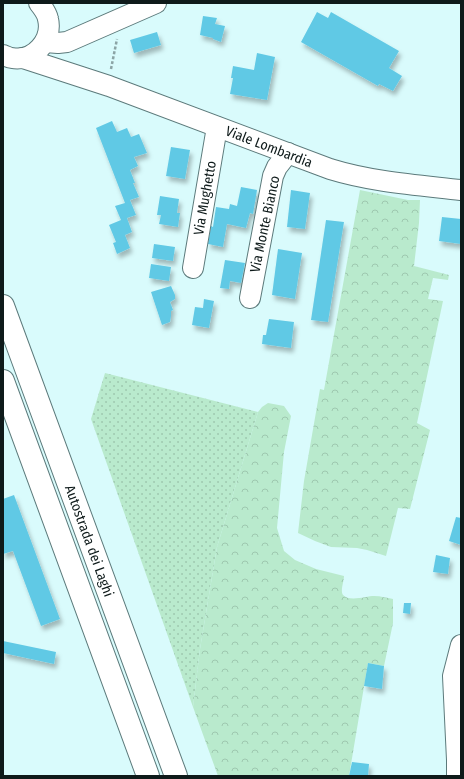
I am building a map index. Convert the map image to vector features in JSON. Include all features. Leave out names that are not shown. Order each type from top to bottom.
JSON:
[{"type":"highway","name":"Autostrada dei Laghi","points":[[3,306],[176,776]]},
{"type":"highway","name":"Autostrada dei Laghi","points":[[3,381],[148,776]]},
{"type":"street","points":[[44,16],[58,43],[67,42],[156,3]]},
{"type":"street","points":[[12,60],[33,55],[42,48],[44,16]]},
{"type":"street","name":"Viale Lombardia","points":[[44,16],[59,59],[69,69],[83,78]]},
{"type":"street","name":"Viale Lombardia","points":[[12,60],[109,86],[330,169],[357,177],[461,190]]},
{"type":"street","name":"Via Mughetto","points":[[193,268],[217,127]]},
{"type":"street","name":"Via Monte Bianco","points":[[250,298],[273,176],[277,167],[288,153]]},
{"type":"street","points":[[458,765],[453,676],[461,645]]},
{"type":"path","points":[[109,86],[109,75],[122,18]]},
{"type":"green space","points":[[360,190],[408,200],[420,200],[414,266],[449,275],[448,280],[433,278],[428,299],[443,301],[417,423],[430,430],[410,509],[398,508],[386,556],[357,548],[331,547],[298,533],[304,481],[320,389],[324,390]]},
{"type":"green space","points":[[105,373],[258,412],[217,547],[200,649],[193,707],[91,419]]},
{"type":"green space","points":[[268,403],[284,406],[291,416],[284,452],[277,528],[284,551],[295,560],[316,569],[344,576],[342,593],[346,597],[354,598],[377,596],[393,599],[393,623],[384,666],[368,663],[349,776],[218,776],[193,707],[200,649],[217,547],[258,412]]},
{"type":"building","points":[[317,12],[328,18],[331,12],[399,51],[389,68],[402,76],[393,91],[379,84],[378,86],[301,42]]},
{"type":"building","points":[[203,16],[217,18],[215,24],[225,26],[221,42],[213,38],[200,35]]},
{"type":"building","points":[[157,32],[161,45],[134,53],[130,40]]},
{"type":"building","points":[[257,53],[275,57],[267,100],[230,94],[233,78],[231,78],[233,66],[254,70]]},
{"type":"building","points":[[112,121],[117,132],[127,128],[131,137],[139,134],[147,153],[134,157],[138,166],[130,170],[135,183],[133,183],[139,197],[130,200],[136,215],[127,218],[132,232],[125,235],[130,248],[117,254],[113,243],[116,242],[109,225],[121,220],[115,206],[125,203],[96,128]]},
{"type":"building","points":[[171,147],[190,150],[185,179],[166,176]]},
{"type":"building","points":[[241,187],[257,190],[253,214],[250,213],[246,228],[227,224],[223,247],[208,244],[211,226],[213,227],[216,207],[229,209],[230,204],[237,206]]},
{"type":"building","points":[[291,190],[310,193],[305,229],[287,227]]},
{"type":"building","points":[[160,196],[179,199],[177,213],[180,213],[178,227],[159,224],[161,215],[157,215]]},
{"type":"building","points":[[442,217],[461,219],[461,244],[439,241]]},
{"type":"building","points":[[326,220],[344,222],[328,322],[311,320]]},
{"type":"building","points":[[154,244],[175,247],[173,261],[152,258]]},
{"type":"building","points":[[278,249],[302,253],[295,299],[272,295]]},
{"type":"building","points":[[225,260],[245,263],[241,283],[230,281],[229,289],[220,288]]},
{"type":"building","points":[[151,264],[171,267],[169,281],[149,278]]},
{"type":"building","points":[[171,286],[175,295],[175,299],[170,302],[173,310],[171,311],[170,322],[162,325],[151,292]]},
{"type":"building","points":[[204,299],[214,301],[209,328],[192,325],[195,307],[203,308]]},
{"type":"building","points":[[269,319],[294,322],[291,348],[262,344],[263,335],[266,335]]},
{"type":"building","points":[[14,495],[60,619],[41,626],[13,551],[3,554],[3,499]]},
{"type":"building","points":[[456,517],[461,518],[461,545],[449,541]]},
{"type":"building","points":[[436,555],[450,558],[448,574],[433,572]]},
{"type":"building","points":[[404,603],[411,603],[410,614],[403,613]]},
{"type":"building","points":[[3,641],[56,652],[54,664],[3,653]]},
{"type":"building","points":[[368,663],[384,666],[382,689],[364,686]]},
{"type":"building","points":[[352,762],[369,764],[368,776],[349,776]]}]
